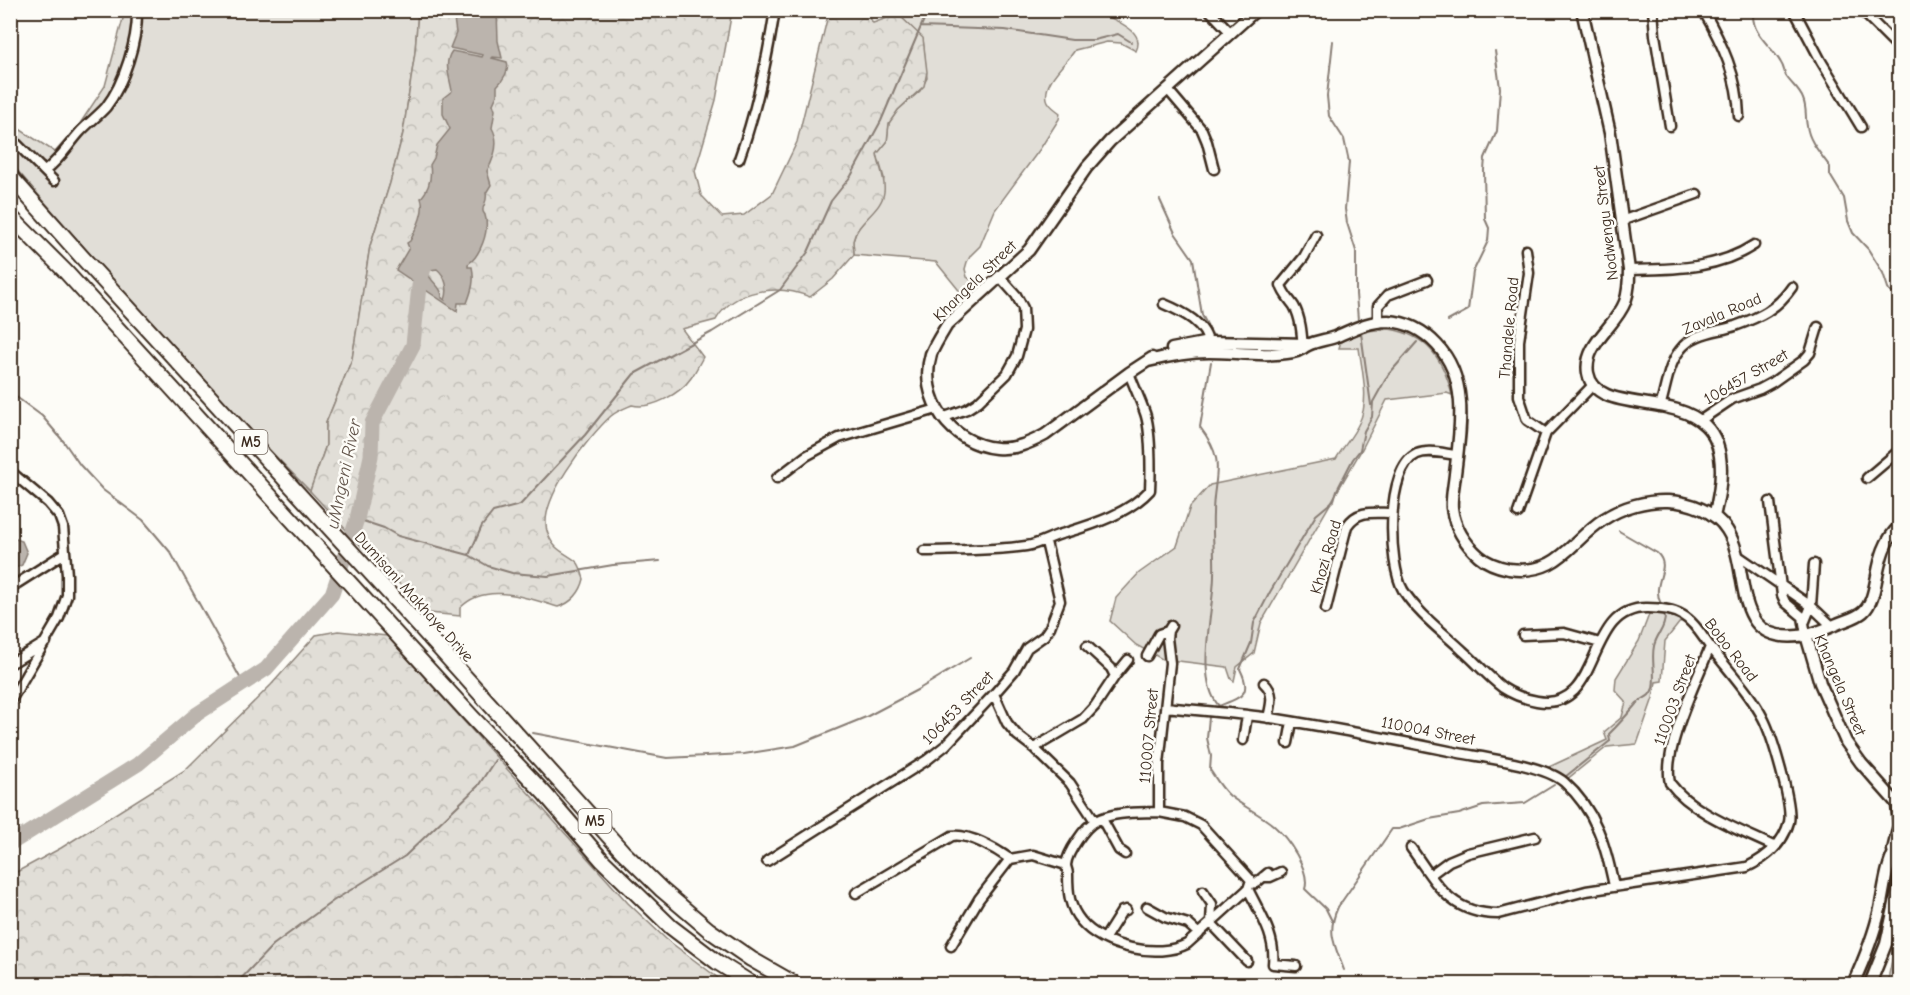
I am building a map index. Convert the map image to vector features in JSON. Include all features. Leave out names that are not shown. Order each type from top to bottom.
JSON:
[{"type":"main road","name":"Dumisani Makhaye Drive","points":[[10,176],[623,852],[682,908],[731,946],[795,984]]},
{"type":"main road","name":"M5","points":[[10,216],[65,271],[602,860],[641,900],[697,948],[752,984]]},
{"type":"street","points":[[45,171],[61,158],[79,133],[105,108],[118,90],[138,28],[137,10]]},
{"type":"street","points":[[739,159],[752,123],[769,49],[775,10]]},
{"type":"street","points":[[1209,10],[1230,33]]},
{"type":"street","name":"Khangela Street","points":[[1256,10],[1098,153],[1038,240],[1020,259],[959,312],[947,326],[937,340],[928,370],[929,386],[939,413],[960,434],[983,446],[996,448],[1020,446],[1033,442],[1056,428],[1148,361],[1209,347],[1269,354],[1336,337],[1360,326],[1378,322],[1388,321],[1411,326],[1433,341],[1443,352],[1454,371],[1462,411],[1452,507],[1461,535],[1478,555],[1487,562],[1504,568],[1523,571],[1539,568],[1557,560],[1600,521],[1616,512],[1649,502],[1684,503],[1714,516],[1726,528],[1733,541],[1744,592],[1753,620],[1760,627],[1772,633],[1806,635],[1820,683],[1839,729],[1856,756],[1899,804]]},
{"type":"street","name":"Nodwengu Street","points":[[1582,10],[1610,133],[1629,270],[1628,290],[1624,304],[1592,351],[1588,362],[1588,375],[1593,385]]},
{"type":"street","points":[[1653,10],[1654,34],[1670,126]]},
{"type":"street","points":[[1703,10],[1729,62],[1739,116]]},
{"type":"street","points":[[1794,10],[1821,61],[1861,127]]},
{"type":"street","points":[[1862,10],[1899,49]]},
{"type":"street","points":[[1168,90],[1202,130],[1214,169]]},
{"type":"street","points":[[10,137],[54,181]]},
{"type":"street","points":[[1621,221],[1697,194]]},
{"type":"street","points":[[1305,346],[1296,311],[1282,291],[1281,285],[1304,257],[1316,234]]},
{"type":"street","points":[[1629,270],[1697,267],[1730,259],[1754,245]]},
{"type":"street","name":"Thandele Road","points":[[1526,250],[1529,273],[1519,341],[1519,396],[1527,420],[1546,433]]},
{"type":"street","points":[[777,478],[806,456],[839,438],[866,428],[967,409],[978,402],[1007,374],[1017,356],[1024,330],[1023,308],[1016,295],[1000,277]]},
{"type":"street","points":[[1378,322],[1377,309],[1386,296],[1428,280]]},
{"type":"street","name":"Zavala Road","points":[[1660,407],[1675,357],[1682,347],[1694,339],[1734,326],[1776,307],[1792,287]]},
{"type":"street","points":[[1164,304],[1193,320],[1205,333],[1209,347]]},
{"type":"street","name":"106457 Street","points":[[1701,420],[1732,399],[1773,382],[1804,360],[1810,353],[1818,327]]},
{"type":"street","points":[[924,551],[1003,548],[1046,542],[1063,533],[1082,529],[1142,499],[1150,489],[1146,414],[1137,397],[1129,373]]},
{"type":"street","points":[[1518,513],[1546,433],[1593,385],[1599,391],[1610,395],[1687,413],[1701,420],[1715,436],[1720,450],[1722,476],[1714,516]]},
{"type":"street","points":[[1867,478],[1899,450]]},
{"type":"street","name":"Bobo Road","points":[[1411,848],[1453,902],[1467,910],[1489,914],[1507,912],[1552,899],[1614,886],[1747,867],[1765,858],[1786,832],[1790,820],[1790,809],[1770,733],[1757,709],[1696,628],[1682,615],[1670,610],[1646,608],[1629,610],[1616,619],[1600,643],[1582,682],[1573,693],[1546,702],[1533,700],[1505,689],[1420,612],[1402,588],[1394,564],[1392,513],[1401,477],[1411,458],[1418,453],[1428,452],[1457,455]]},
{"type":"street","points":[[10,471],[48,503],[59,516],[63,527],[67,595],[59,618],[47,641],[10,702]]},
{"type":"street","points":[[1770,502],[1785,602],[1802,614],[1806,635],[1859,614],[1868,606],[1882,550],[1889,536],[1899,526]]},
{"type":"street","name":"Khozi Road","points":[[1326,609],[1347,526],[1352,518],[1362,513],[1392,513]]},
{"type":"street","name":"106453 Street","points":[[767,861],[927,760],[946,745],[994,694],[1014,671],[1027,648],[1044,636],[1058,609],[1059,595],[1046,542]]},
{"type":"street","points":[[10,588],[65,553]]},
{"type":"street","points":[[1737,555],[1811,606],[1832,626]]},
{"type":"street","points":[[1805,621],[1811,606],[1814,564]]},
{"type":"street","name":"110007 Street","points":[[1147,656],[1159,634],[1170,629],[1167,707],[1159,764],[1159,812]]},
{"type":"street","points":[[1523,635],[1564,633],[1600,643]]},
{"type":"street","points":[[10,664],[47,641]]},
{"type":"street","points":[[1087,646],[1111,668],[1114,676]]},
{"type":"street","name":"110003 Street","points":[[1710,647],[1678,729],[1669,762],[1670,783],[1684,799],[1704,812],[1775,847]]},
{"type":"street","points":[[1034,748],[1083,719],[1128,660]]},
{"type":"street","points":[[1264,683],[1271,690],[1272,695],[1268,718]]},
{"type":"street","points":[[994,694],[1007,723],[1070,783],[1119,850],[1125,854]]},
{"type":"street","name":"110004 Street","points":[[1167,707],[1292,722],[1483,757],[1546,772],[1564,782],[1596,822],[1606,849],[1614,886]]},
{"type":"street","points":[[1243,740],[1247,716]]},
{"type":"street","points":[[1288,743],[1292,722]]},
{"type":"street","points":[[1853,984],[1873,932],[1899,825],[1899,804]]},
{"type":"street","points":[[1281,872],[1270,877],[1265,875],[1249,887],[1199,934],[1177,949],[1163,951],[1139,949],[1105,938],[1088,928],[1074,910],[1069,897],[1066,865],[1076,842],[1098,820],[1120,814],[1159,812],[1193,820],[1201,825],[1251,880],[1249,887],[1272,940],[1273,964],[1296,966]]},
{"type":"street","points":[[856,894],[941,840],[952,836],[962,835],[1001,852],[1010,859]]},
{"type":"street","points":[[1430,875],[1449,861],[1468,853],[1535,837]]},
{"type":"street","points":[[1892,853],[1899,842]]},
{"type":"street","points":[[951,946],[979,898],[1010,859],[1033,855],[1066,865]]},
{"type":"street","points":[[1870,984],[1886,944],[1899,881]]},
{"type":"street","points":[[1203,891],[1212,904],[1211,923],[1247,961]]},
{"type":"street","points":[[1147,907],[1165,917],[1188,924],[1199,934]]},
{"type":"street","points":[[1105,938],[1122,911],[1126,910]]},
{"type":"green space","points":[[125,11],[418,11],[415,52],[403,133],[370,246],[352,359],[326,423],[326,445],[310,491],[157,330],[11,163],[10,123],[55,152],[79,125],[105,86]]},
{"type":"green space","points":[[418,11],[732,11],[716,100],[695,171],[701,195],[722,217],[744,215],[772,194],[797,142],[829,11],[866,11],[873,23],[898,14],[923,38],[927,72],[924,86],[898,110],[889,123],[887,142],[877,154],[884,182],[884,192],[879,205],[855,234],[854,255],[833,279],[810,297],[798,293],[771,290],[745,295],[724,309],[716,320],[682,329],[703,357],[691,378],[680,390],[665,399],[648,405],[632,405],[613,414],[590,439],[566,471],[549,505],[546,521],[548,534],[557,548],[578,564],[584,579],[575,596],[568,603],[558,607],[520,596],[494,593],[470,600],[460,608],[460,616],[429,613],[361,546],[310,491],[326,445],[326,423],[352,359],[370,246],[403,133],[415,52]]},
{"type":"green space","points":[[901,11],[1098,11],[1126,26],[1137,37],[1136,51],[1121,43],[1107,42],[1075,50],[1052,79],[1047,99],[1050,105],[1060,113],[1059,119],[995,210],[980,246],[967,262],[965,269],[967,277],[981,287],[966,299],[936,262],[854,255],[853,241],[857,230],[880,202],[884,178],[877,154],[887,142],[889,123],[898,110],[920,91],[927,78],[923,39],[898,14]]},
{"type":"green space","points":[[1389,329],[1414,337],[1432,351],[1444,370],[1452,395],[1447,393],[1387,400],[1362,449],[1261,623],[1254,653],[1237,667],[1234,681],[1227,667],[1162,659],[1136,645],[1110,621],[1116,598],[1139,573],[1177,546],[1190,507],[1210,485],[1336,459],[1359,423],[1365,396],[1359,348],[1339,348],[1341,341],[1366,331]]},
{"type":"green space","points":[[1650,612],[1680,618],[1680,622],[1665,641],[1662,681],[1656,682],[1653,698],[1637,744],[1607,747],[1566,780],[1549,767],[1607,740],[1604,732],[1622,717],[1626,702],[1615,690],[1616,678],[1639,641]]},
{"type":"green space","points":[[338,631],[387,636],[628,903],[666,939],[726,984],[11,984],[11,875],[61,848],[185,770],[271,685],[316,635]]},
{"type":"green space","points":[[1899,929],[1899,984],[1893,984],[1889,981],[1889,974]]},
{"type":"shaded area","points":[[453,11],[497,11],[498,41],[502,58],[492,58],[507,62],[508,65],[502,81],[497,86],[497,95],[493,104],[495,110],[492,128],[496,144],[487,171],[491,185],[486,193],[483,209],[486,221],[485,235],[476,255],[468,264],[468,267],[472,267],[473,276],[469,298],[467,303],[458,303],[457,311],[396,270],[409,248],[407,243],[420,220],[421,198],[429,183],[430,165],[437,145],[450,129],[443,114],[443,98],[452,91],[448,71],[449,56],[452,51],[482,57],[483,55],[450,48],[456,33]],"holes":[[[437,269],[443,275],[446,283],[445,300],[428,274],[430,270]]]},
{"type":"shaded area","points":[[10,537],[22,541],[27,553],[22,565],[11,570]]},
{"type":"waterway","points":[[469,555],[482,526],[493,512],[520,505],[585,435],[634,374],[712,332],[780,290],[808,252],[831,201],[851,176],[881,121],[928,10]]},
{"type":"waterway","points":[[1750,10],[1759,35],[1777,57],[1786,76],[1802,96],[1808,132],[1830,167],[1830,175],[1844,198],[1848,221],[1853,233],[1868,249],[1883,273],[1889,291],[1900,301]]},
{"type":"waterway","points":[[921,27],[1005,30],[1072,40],[1094,40],[1118,34],[1131,42]]},
{"type":"waterway","points":[[1333,41],[1327,96],[1329,116],[1344,139],[1349,162],[1345,209],[1356,251],[1358,320]]},
{"type":"waterway","points":[[1448,321],[1468,310],[1473,272],[1488,241],[1484,170],[1485,158],[1497,131],[1500,88],[1495,51]]},
{"type":"waterway","points":[[1160,200],[1175,233],[1193,259],[1202,315],[1213,336]]},
{"type":"waterway","name":"uMngeni River","points":[[10,844],[138,764],[197,714],[266,669],[332,594],[357,519],[371,456],[372,423],[413,345],[419,286],[424,268]]},
{"type":"waterway","points":[[1361,333],[1371,405]]},
{"type":"waterway","points":[[1211,362],[1200,427],[1214,451],[1217,469],[1213,522],[1214,575],[1206,661],[1212,693],[1219,706],[1243,694],[1245,684],[1240,669],[1251,643],[1254,623],[1316,515],[1334,500],[1353,459],[1360,450],[1364,431],[1372,417],[1373,402],[1388,375],[1417,342]]},
{"type":"waterway","points":[[10,389],[15,396],[42,416],[80,465],[103,490],[143,520],[171,553],[243,683]]},
{"type":"waterway","points":[[357,519],[384,528],[398,536],[469,555],[488,566],[512,573],[548,576],[613,565],[660,561]]},
{"type":"waterway","points":[[1619,531],[1657,553],[1661,559],[1663,564],[1658,589],[1661,604]]},
{"type":"waterway","points":[[1565,777],[1610,741],[1609,734],[1637,703],[1650,694],[1654,683],[1654,646],[1664,625],[1665,616]]},
{"type":"waterway","points":[[533,733],[667,758],[744,754],[795,746],[866,717],[970,658]]},
{"type":"waterway","points":[[1209,717],[1207,738],[1211,756],[1210,770],[1230,796],[1268,821],[1285,837],[1301,864],[1306,881],[1305,889],[1326,909],[1332,921]]},
{"type":"waterway","points":[[236,984],[273,945],[333,901],[405,856],[478,786],[495,760]]},
{"type":"waterway","points":[[1344,970],[1333,939],[1334,916],[1392,829],[1459,814],[1483,806],[1525,803],[1554,785]]}]
